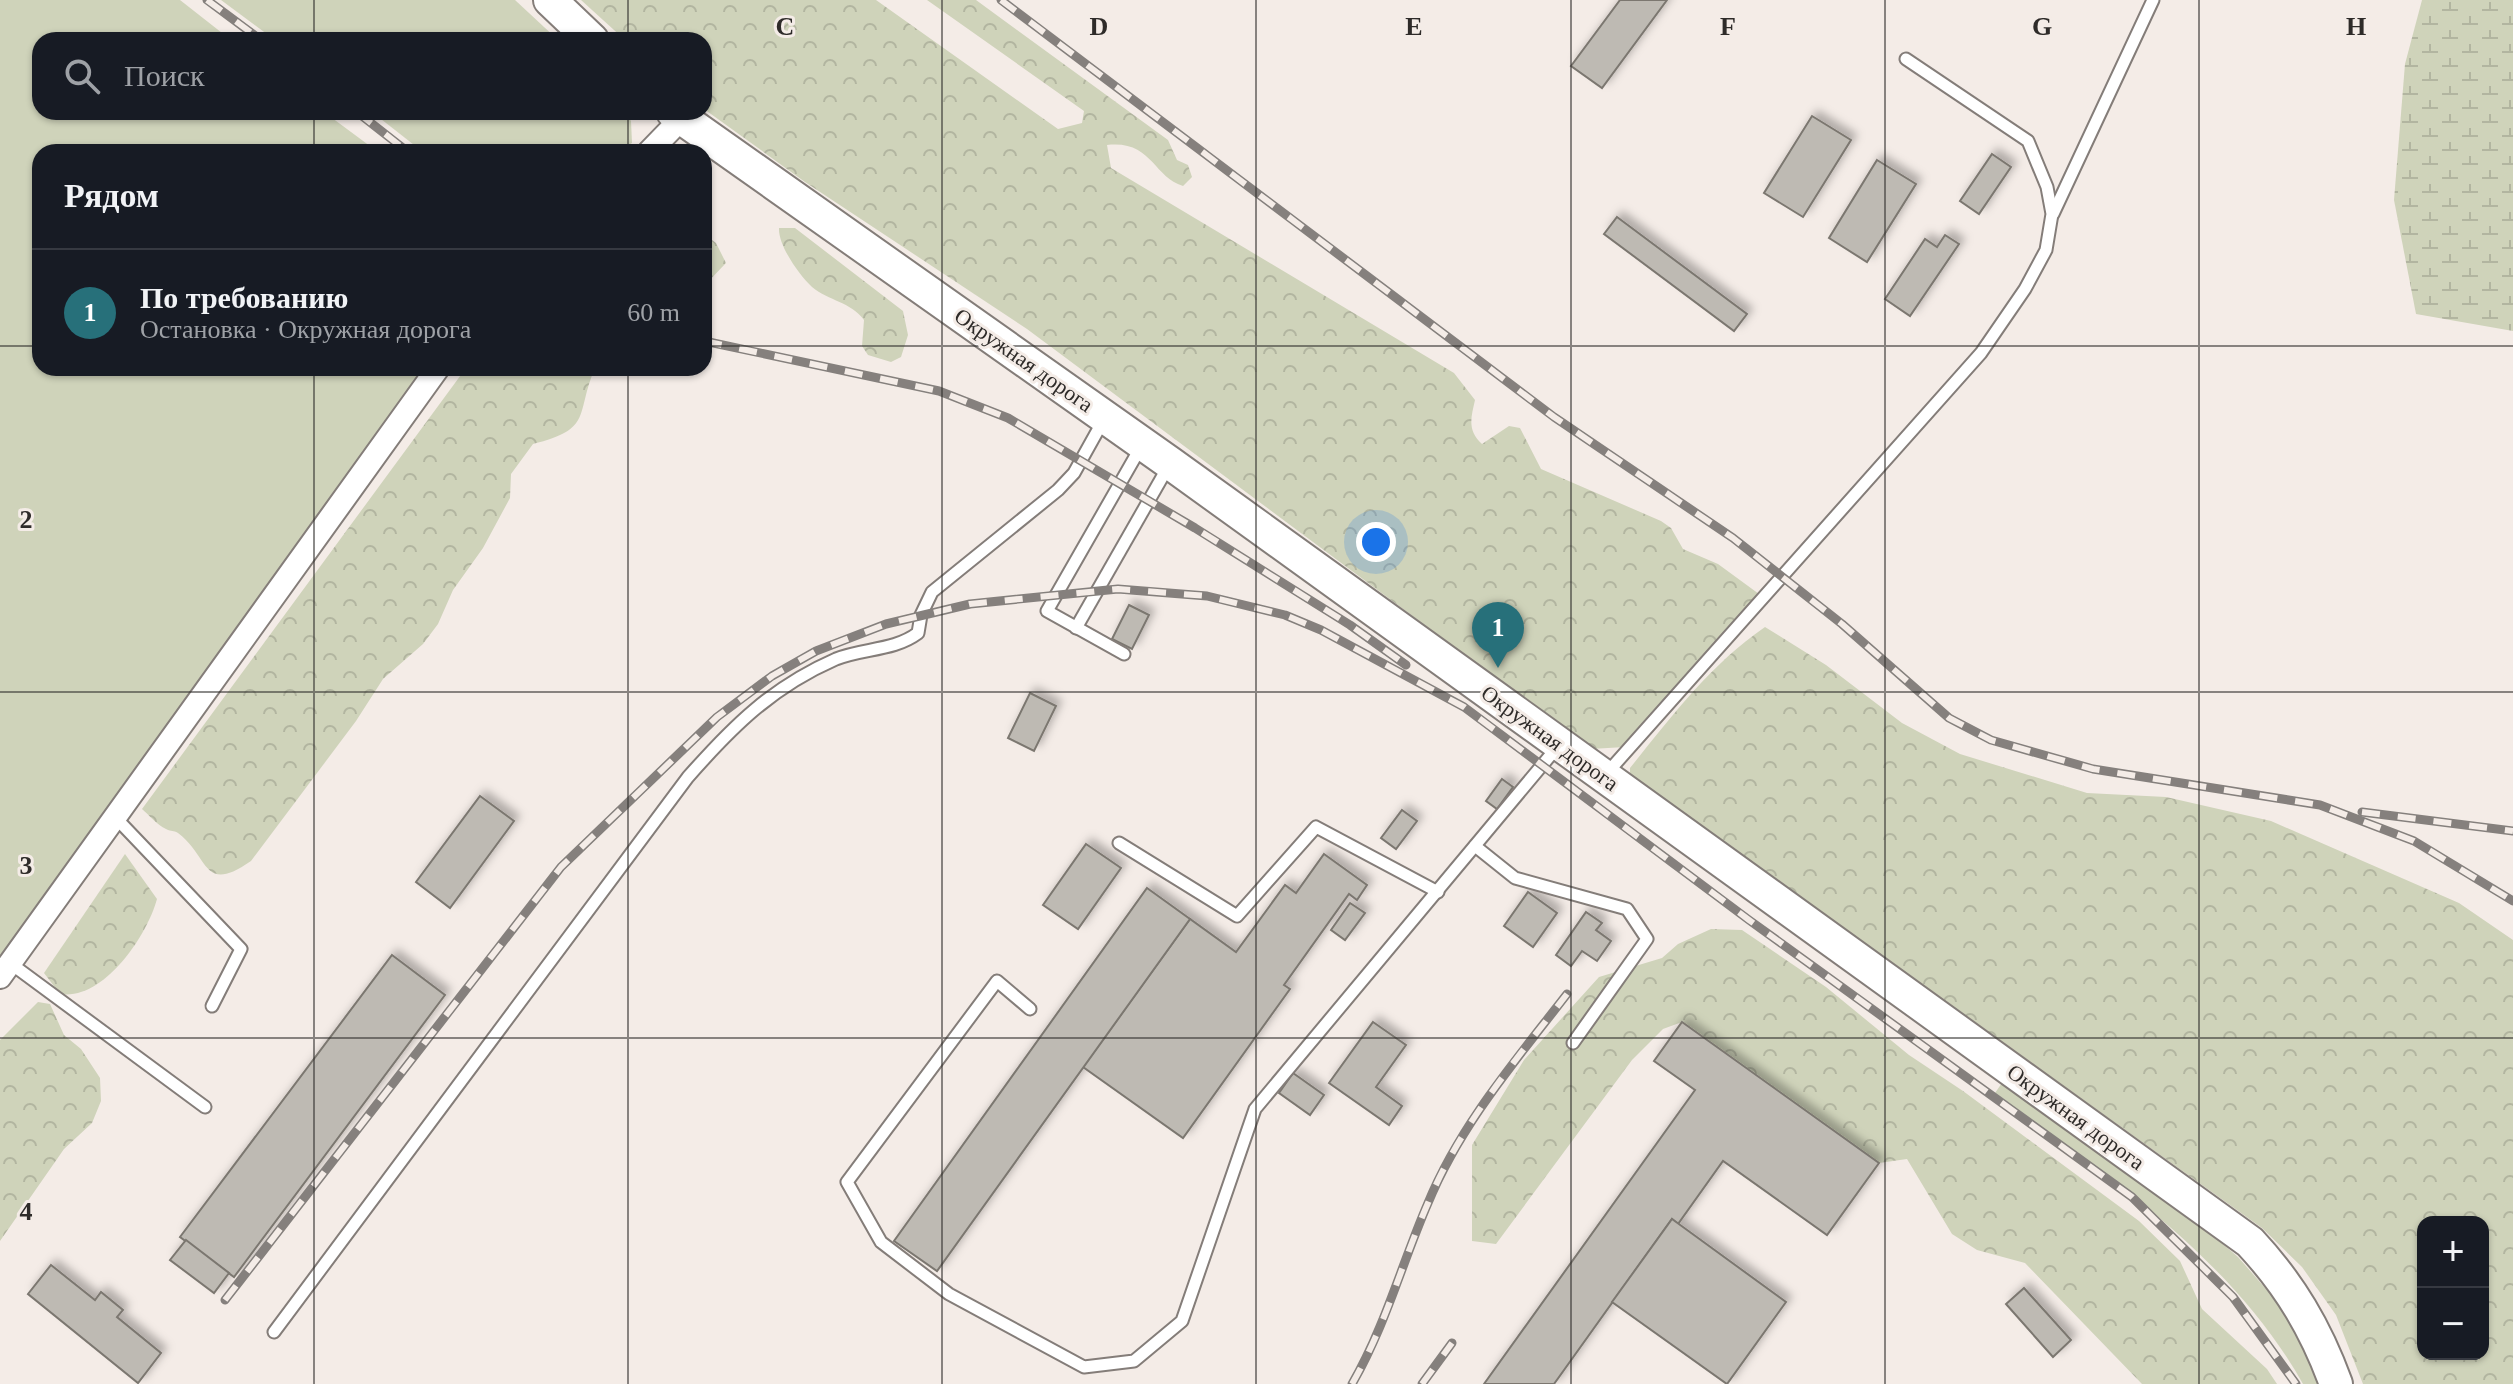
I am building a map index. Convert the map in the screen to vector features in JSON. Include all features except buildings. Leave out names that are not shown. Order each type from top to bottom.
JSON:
[{"type":"main road","points":[[550,0],[584,32]]},
{"type":"main road","name":"Окружная дорога","points":[[683,120],[1170,463],[2250,1242],[2279,1273],[2300,1304],[2320,1340],[2336,1384]]},
{"type":"street","points":[[655,144],[674,120]]},
{"type":"street","points":[[5,970],[432,376]]},
{"type":"lane","points":[[1604,777],[1981,353],[2025,289],[2046,250],[2052,214],[2153,0]]},
{"type":"lane","points":[[1906,59],[2028,141],[2047,187],[2052,214]]},
{"type":"lane","points":[[274,1332],[688,777],[740,719],[795,679],[840,658],[905,643],[918,633],[921,615],[932,592],[1058,490],[1074,473],[1105,417]]},
{"type":"lane","points":[[1124,654],[1047,611],[1142,443]]},
{"type":"lane","points":[[1076,628],[1170,463]]},
{"type":"lane","points":[[1030,1009],[997,981],[847,1182],[881,1242],[949,1294],[1084,1367],[1134,1361],[1182,1321],[1255,1109],[1559,745]]},
{"type":"lane","points":[[115,817],[241,949],[212,1006]]},
{"type":"lane","points":[[1119,843],[1237,916],[1316,827],[1438,892]]},
{"type":"lane","points":[[1475,846],[1515,878],[1627,909],[1647,939],[1573,1043]]},
{"type":"lane","points":[[5,970],[205,1107]]},
{"type":"green space","points":[[0,0],[180,0],[221,32],[32,32],[32,120],[335,120],[367,144],[32,144],[32,376],[417,376],[0,956]]},
{"type":"green space","points":[[221,0],[515,0],[549,32],[264,32]]},
{"type":"green space","points":[[581,0],[876,0],[1058,129],[1082,123],[1084,111],[927,0],[976,0],[1168,140],[1177,160],[1188,165],[1192,177],[1183,186],[1165,175],[1143,153],[1122,145],[1107,145],[1111,168],[1454,373],[1475,400],[1472,429],[1482,444],[1509,426],[1520,428],[1541,469],[1661,521],[1671,528],[1683,549],[1718,564],[1759,594],[1625,747],[1591,749],[1027,329],[805,182],[712,115],[712,32],[616,32]]},
{"type":"green space","points":[[2422,0],[2513,0],[2513,331],[2416,314],[2394,200],[2405,64]]},
{"type":"green space","points":[[382,120],[631,121],[630,144],[413,144]]},
{"type":"green space","points":[[779,228],[795,228],[903,311],[908,335],[901,357],[891,362],[868,355],[862,346],[864,320],[853,309],[819,292],[807,282],[786,251]]},
{"type":"green space","points":[[712,240],[716,243],[726,263],[712,278]]},
{"type":"green space","points":[[460,376],[592,376],[574,425],[566,432],[533,444],[511,474],[510,498],[483,548],[453,590],[438,624],[423,644],[383,679],[356,721],[251,861],[235,871],[215,873],[208,869],[178,833],[163,827],[142,809]]},
{"type":"green space","points":[[1765,627],[1826,665],[1902,723],[1960,754],[2087,793],[2166,797],[2271,821],[2459,903],[2513,940],[2513,1384],[2363,1384],[2336,1315],[2302,1267],[2262,1228],[1630,775],[1630,768],[1676,711],[1727,657]]},
{"type":"green space","points":[[125,854],[157,899],[152,914],[133,947],[107,977],[76,993],[60,994],[44,973]]},
{"type":"green space","points":[[1711,929],[1742,930],[1826,987],[1909,1055],[1963,1091],[2139,1221],[2180,1261],[2202,1309],[2267,1369],[2277,1384],[2142,1384],[2025,1263],[1977,1250],[1952,1234],[1907,1159],[1879,1163],[1682,1022],[1663,1029],[1632,1060],[1496,1244],[1472,1241],[1472,1145],[1524,1060],[1599,977],[1662,958],[1678,944]]},
{"type":"green space","points":[[38,1002],[50,1004],[64,1035],[81,1049],[100,1078],[101,1101],[92,1123],[64,1149],[0,1241],[0,1040]]},
{"type":"green space","points":[[2004,1080],[2176,1204],[2238,1257],[2287,1313],[2321,1384],[2303,1384],[2274,1339],[2241,1297],[2165,1223],[1995,1093]]},
{"type":"railway","points":[[207,0],[250,32]]},
{"type":"railway","points":[[1001,0],[1554,417],[1733,538],[1842,624],[1949,718],[1991,740],[2093,769],[2320,805],[2414,841],[2513,901]]},
{"type":"railway","points":[[367,120],[398,144]]},
{"type":"railway","points":[[712,343],[939,391],[1008,418],[1195,528],[1350,625],[1406,665]]},
{"type":"railway","points":[[225,1300],[561,867],[717,717],[772,676],[816,651],[886,624],[970,604],[1118,589],[1207,596],[1285,615],[1321,630],[1464,707],[1749,920],[2132,1197],[2233,1297],[2296,1384]]},
{"type":"railway","points":[[2362,812],[2513,831]]},
{"type":"railway","points":[[1352,1384],[1384,1318],[1441,1174],[1490,1094],[1567,994]]},
{"type":"railway","points":[[1422,1384],[1452,1343]]},
{"type":"place","name":"По требованию","points":[[1498,668]]}]
